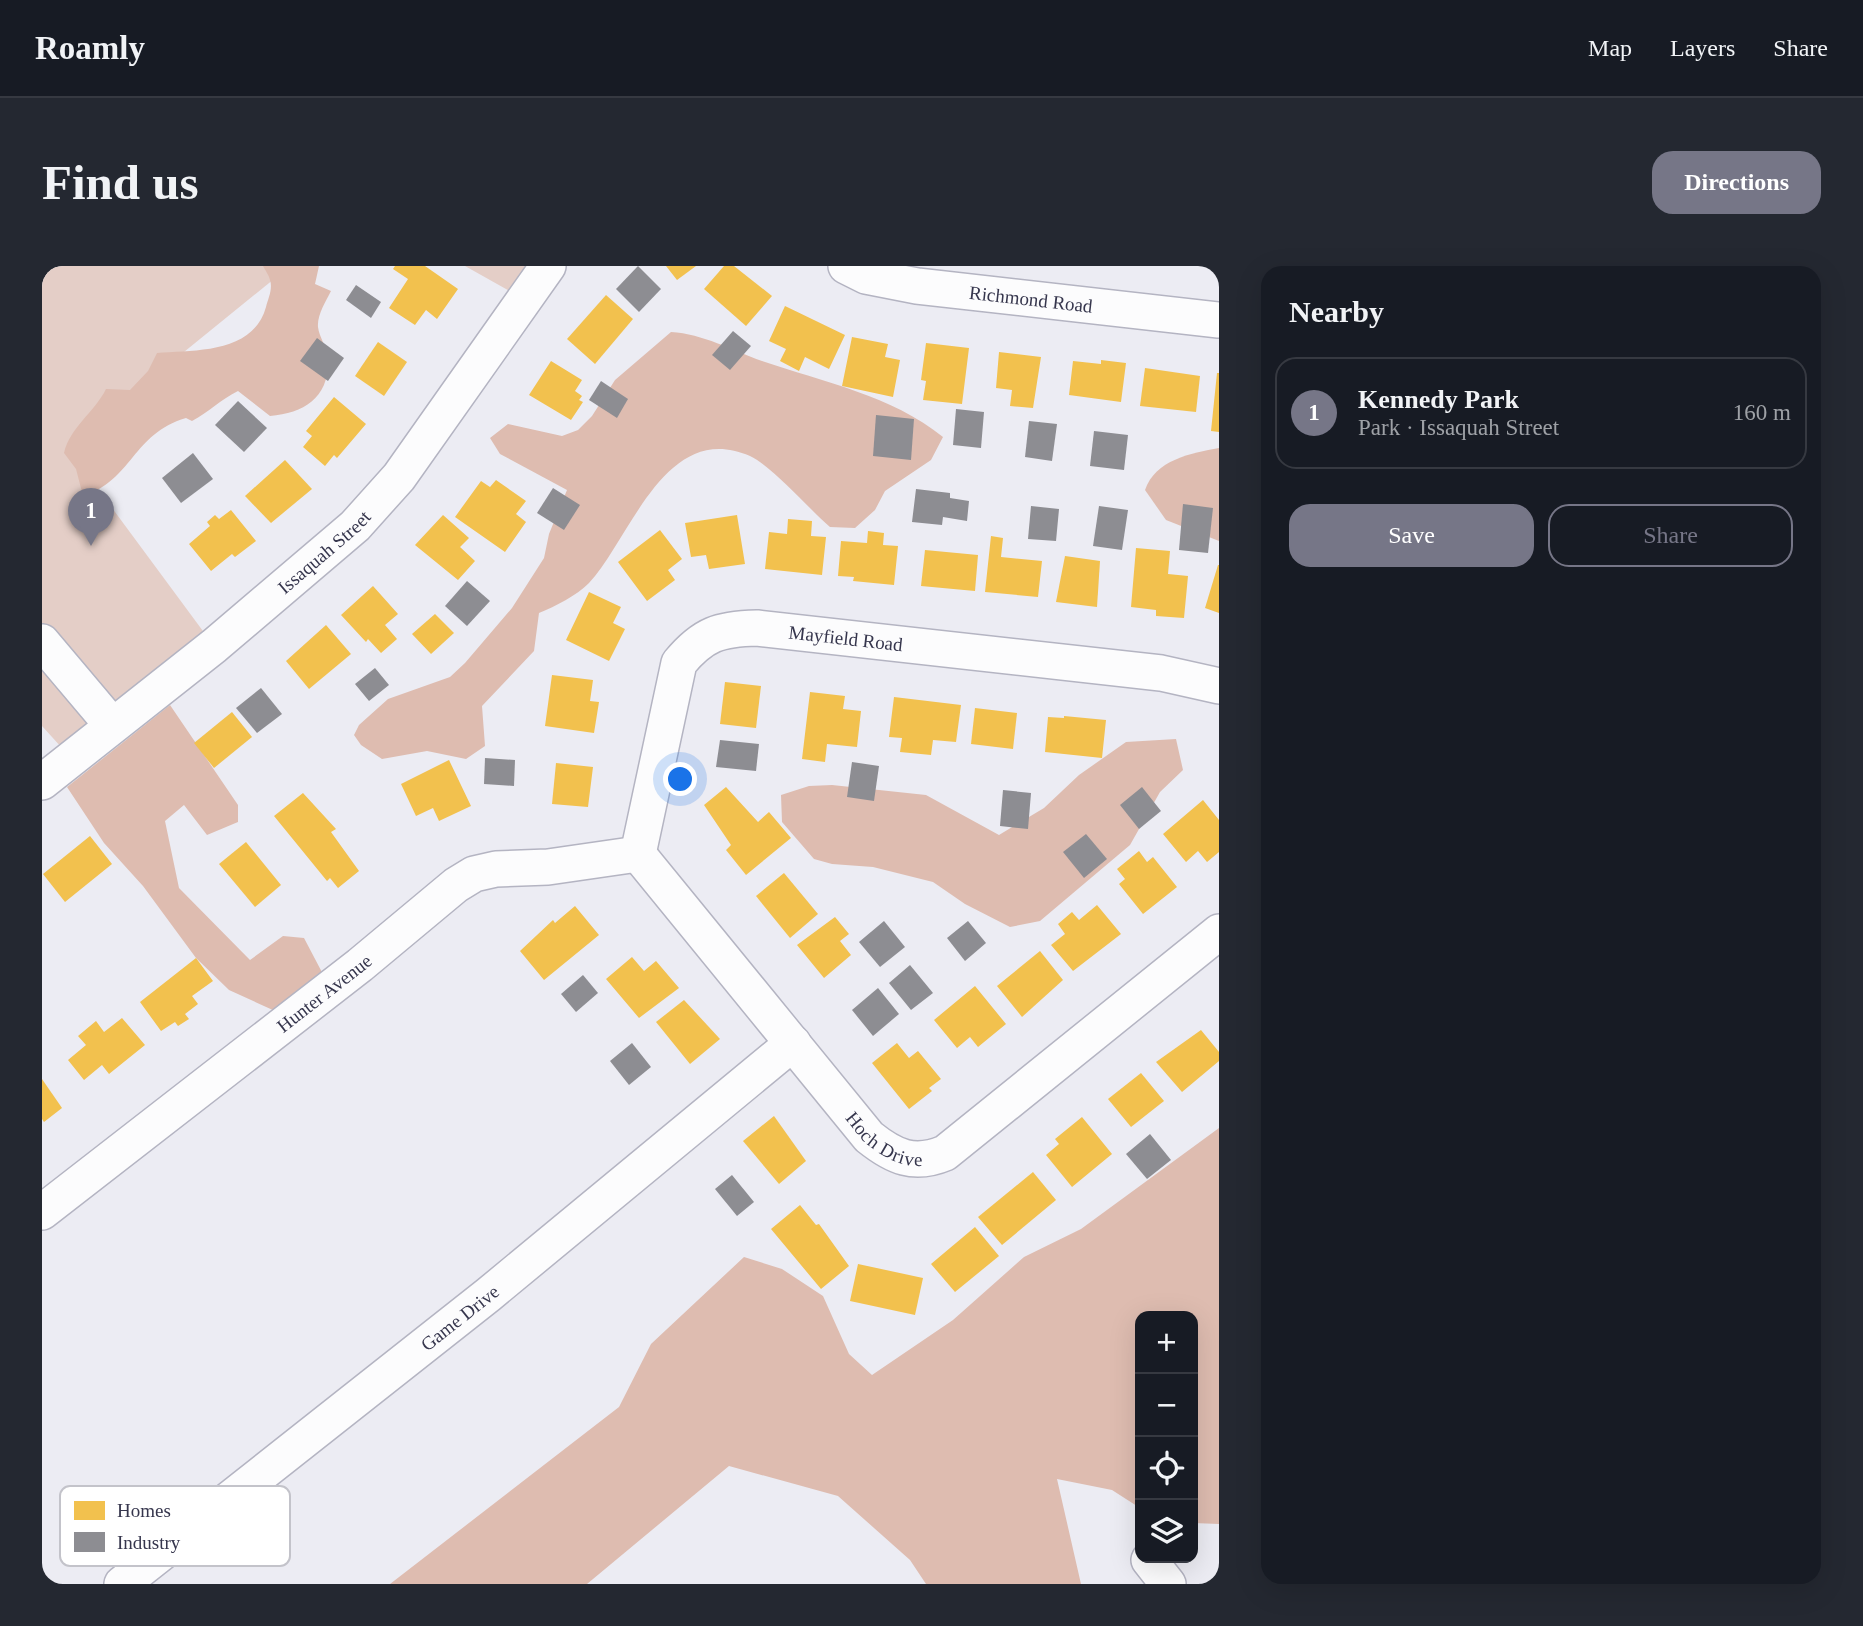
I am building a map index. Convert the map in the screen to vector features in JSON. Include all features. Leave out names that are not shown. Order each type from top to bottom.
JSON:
[{"type":"street","name":"Issaquah Street","points":[[42,782],[214,646],[357,524],[418,451],[548,266]]},
{"type":"street","name":"Richmond Road","points":[[846,266],[866,276],[917,286],[1219,320]]},
{"type":"street","name":"Mayfield Road","points":[[638,854],[679,663],[696,643],[721,632],[770,629],[1161,673],[1219,686]]},
{"type":"street","points":[[42,642],[112,725]]},
{"type":"street","name":"Hoch Drive","points":[[638,854],[869,1137],[889,1152],[909,1160],[930,1159],[947,1151],[1219,932]]},
{"type":"street","name":"Hunter Avenue","points":[[42,1212],[350,973],[456,885],[474,874],[496,869],[548,867],[638,854]]},
{"type":"street","name":"Game Drive","points":[[246,1486],[499,1287],[793,1044]]},
{"type":"street","name":"Game Drive","points":[[122,1584],[145,1566]]},
{"type":"shaded area","points":[[42,266],[290,266],[67,447],[214,646],[72,759],[42,726]]},
{"type":"shaded area","points":[[263,266],[319,266],[315,284],[331,291],[318,322],[328,358],[328,372],[320,393],[304,407],[270,416],[238,391],[192,421],[186,418],[168,425],[143,445],[113,479],[100,489],[83,496],[76,469],[64,453],[71,435],[106,389],[130,390],[148,371],[157,353],[205,350],[236,341],[249,334],[259,322],[270,294],[270,280]]},
{"type":"shaded area","points":[[465,266],[548,266],[524,299]]},
{"type":"shaded area","points":[[671,332],[706,339],[762,361],[856,391],[901,410],[943,437],[931,460],[885,491],[875,510],[855,528],[830,527],[780,479],[750,456],[720,449],[695,454],[673,468],[653,489],[589,583],[566,600],[539,613],[534,651],[482,706],[485,746],[466,759],[427,751],[382,759],[361,745],[354,735],[359,725],[388,699],[450,677],[465,663],[512,608],[544,558],[549,534],[567,490],[500,454],[490,438],[508,424],[562,436],[578,430],[592,416],[615,380]]},
{"type":"shaded area","points":[[1219,448],[1219,541],[1166,520],[1145,490],[1157,471],[1165,465],[1197,452]]},
{"type":"shaded area","points":[[170,705],[238,805],[238,822],[207,835],[184,805],[165,821],[179,888],[250,960],[283,936],[304,938],[325,978],[275,1011],[229,990],[196,958],[143,886],[104,843],[67,787]]},
{"type":"shaded area","points":[[1176,739],[1183,770],[1160,792],[1130,845],[1040,921],[1010,927],[965,904],[933,882],[873,867],[832,864],[814,859],[782,822],[781,795],[809,786],[832,785],[926,795],[999,835],[1044,808],[1079,775],[1126,742]]},
{"type":"shaded area","points":[[1219,1128],[1219,1524],[1198,1523],[1198,1311],[1135,1311],[1135,1505],[1112,1490],[1057,1479],[1081,1584],[926,1584],[910,1560],[838,1496],[729,1466],[587,1584],[390,1584],[619,1407],[651,1344],[744,1257],[782,1269],[823,1296],[849,1354],[872,1375],[953,1320],[1024,1257],[1081,1229]]},
{"type":"building: Homes","points":[[395,266],[425,266],[458,289],[437,319],[426,310],[415,325],[389,308],[408,279],[393,269]]},
{"type":"building: Homes","points":[[666,266],[696,266],[677,280]]},
{"type":"building: Homes","points":[[724,266],[734,266],[772,296],[746,326],[704,289]]},
{"type":"building: Homes","points":[[606,295],[633,319],[595,364],[567,339]]},
{"type":"building: Homes","points":[[785,306],[845,335],[829,369],[805,357],[799,371],[780,361],[786,349],[769,341]]},
{"type":"building: Homes","points":[[852,337],[888,344],[885,357],[900,360],[893,397],[842,386]]},
{"type":"building: Homes","points":[[378,342],[407,362],[384,396],[355,376]]},
{"type":"building: Homes","points":[[926,343],[969,348],[962,404],[923,400],[926,381],[921,380]]},
{"type":"building: Homes","points":[[999,352],[1041,357],[1033,408],[1010,406],[1012,390],[996,388]]},
{"type":"building: Homes","points":[[1101,360],[1126,363],[1121,402],[1069,395],[1073,361],[1101,364]]},
{"type":"building: Homes","points":[[551,361],[582,380],[575,391],[582,396],[579,400],[583,402],[571,420],[529,395]]},
{"type":"building: Homes","points":[[1145,368],[1200,376],[1196,412],[1140,406]]},
{"type":"building: Homes","points":[[1219,373],[1219,432],[1211,431]]},
{"type":"building: Homes","points":[[334,397],[366,424],[337,458],[334,455],[325,466],[303,447],[312,436],[306,431]]},
{"type":"building: Homes","points":[[285,460],[312,489],[271,523],[245,496]]},
{"type":"building: Homes","points":[[496,480],[526,501],[516,514],[526,522],[505,552],[455,517],[481,481],[490,487]]},
{"type":"building: Homes","points":[[231,510],[256,541],[235,557],[232,554],[211,571],[189,544],[210,526],[207,522],[215,515],[219,519]]},
{"type":"building: Homes","points":[[443,515],[469,538],[460,547],[475,561],[458,580],[415,545]]},
{"type":"building: Homes","points":[[737,515],[745,564],[709,569],[706,555],[691,557],[685,523]]},
{"type":"building: Homes","points":[[788,519],[812,521],[811,536],[826,537],[822,575],[765,569],[769,532],[787,534]]},
{"type":"building: Homes","points":[[660,530],[682,559],[668,570],[675,580],[647,601],[618,562]]},
{"type":"building: Homes","points":[[868,531],[884,533],[883,545],[898,546],[894,585],[853,581],[854,577],[838,576],[841,541],[867,543]]},
{"type":"building: Homes","points":[[991,536],[1003,538],[1001,557],[1042,561],[1038,597],[985,592]]},
{"type":"building: Homes","points":[[1136,548],[1170,551],[1168,574],[1188,576],[1184,618],[1156,616],[1156,610],[1131,607]]},
{"type":"building: Homes","points":[[925,550],[978,555],[975,591],[921,586]]},
{"type":"building: Homes","points":[[1065,556],[1100,561],[1097,607],[1056,602]]},
{"type":"building: Homes","points":[[1219,565],[1219,613],[1205,608]]},
{"type":"building: Homes","points":[[373,586],[398,614],[385,625],[397,639],[381,653],[368,639],[366,642],[341,615]]},
{"type":"building: Homes","points":[[589,592],[621,607],[613,623],[625,629],[609,661],[566,640]]},
{"type":"building: Homes","points":[[435,614],[454,633],[431,654],[412,634]]},
{"type":"building: Homes","points":[[326,625],[351,654],[309,689],[286,661]]},
{"type":"building: Homes","points":[[552,675],[593,680],[590,701],[599,702],[594,733],[545,726]]},
{"type":"building: Homes","points":[[725,682],[761,686],[756,728],[720,724]]},
{"type":"building: Homes","points":[[810,692],[845,696],[843,709],[861,711],[857,747],[827,744],[825,762],[802,759]]},
{"type":"building: Homes","points":[[894,697],[961,705],[956,742],[933,740],[931,755],[900,752],[902,738],[889,737]]},
{"type":"building: Homes","points":[[975,708],[1017,713],[1013,749],[971,744]]},
{"type":"building: Homes","points":[[232,712],[252,737],[214,768],[194,743]]},
{"type":"building: Homes","points":[[1048,717],[1106,720],[1102,758],[1045,752]]},
{"type":"building: Homes","points":[[449,760],[471,806],[439,821],[433,808],[416,816],[401,784]]},
{"type":"building: Homes","points":[[556,763],[593,767],[588,807],[552,804]]},
{"type":"building: Homes","points":[[726,787],[758,822],[769,812],[791,838],[746,875],[726,850],[731,845],[704,805]]},
{"type":"building: Homes","points":[[303,793],[336,829],[331,832],[359,871],[338,888],[330,878],[327,881],[274,816]]},
{"type":"building: Homes","points":[[1203,800],[1219,820],[1219,852],[1207,862],[1198,851],[1186,862],[1163,834]]},
{"type":"building: Homes","points":[[90,836],[112,864],[65,902],[43,874]]},
{"type":"building: Homes","points":[[246,842],[281,885],[255,907],[219,864]]},
{"type":"building: Homes","points":[[1139,851],[1147,862],[1153,857],[1177,887],[1143,914],[1119,884],[1125,879],[1117,869]]},
{"type":"building: Homes","points":[[784,873],[818,914],[790,938],[756,896]]},
{"type":"building: Homes","points":[[1097,905],[1121,934],[1073,971],[1051,945],[1065,934],[1058,924],[1072,912],[1079,920]]},
{"type":"building: Homes","points":[[575,906],[599,935],[544,980],[520,951],[553,920],[555,923]]},
{"type":"building: Homes","points":[[835,917],[849,934],[840,941],[851,955],[824,978],[797,945]]},
{"type":"building: Homes","points":[[1040,951],[1063,980],[1022,1017],[997,986]]},
{"type":"building: Homes","points":[[632,957],[644,971],[656,961],[679,988],[639,1018],[606,979]]},
{"type":"building: Homes","points":[[196,958],[213,981],[192,996],[198,1004],[185,1014],[189,1019],[178,1026],[175,1022],[161,1031],[140,1002]]},
{"type":"building: Homes","points":[[975,986],[1006,1024],[978,1047],[970,1037],[957,1048],[934,1020]]},
{"type":"building: Homes","points":[[684,1000],[720,1039],[690,1064],[656,1022]]},
{"type":"building: Homes","points":[[122,1018],[145,1045],[109,1074],[102,1065],[84,1080],[68,1060],[86,1045],[78,1036],[96,1021],[104,1032]]},
{"type":"building: Homes","points":[[1201,1030],[1219,1052],[1219,1061],[1182,1092],[1156,1062]]},
{"type":"building: Homes","points":[[897,1043],[909,1058],[918,1051],[941,1079],[929,1088],[932,1091],[909,1109],[872,1063]]},
{"type":"building: Homes","points":[[1141,1073],[1164,1101],[1131,1127],[1108,1099]]},
{"type":"building: Homes","points":[[42,1079],[62,1108],[44,1122],[42,1119]]},
{"type":"building: Homes","points":[[774,1116],[806,1161],[779,1184],[743,1141]]},
{"type":"building: Homes","points":[[1082,1117],[1112,1154],[1072,1187],[1046,1155],[1059,1144],[1055,1139]]},
{"type":"building: Homes","points":[[1033,1172],[1056,1200],[1002,1245],[978,1217]]},
{"type":"building: Homes","points":[[800,1205],[816,1225],[819,1224],[849,1266],[821,1289],[771,1229]]},
{"type":"building: Homes","points":[[975,1227],[999,1256],[955,1292],[931,1264]]},
{"type":"building: Homes","points":[[858,1264],[923,1278],[915,1315],[850,1301]]},
{"type":"building: Industry","points":[[638,266],[661,289],[639,312],[616,289]]},
{"type":"building: Industry","points":[[356,285],[381,302],[371,318],[346,300]]},
{"type":"building: Industry","points":[[733,331],[751,346],[730,370],[712,355]]},
{"type":"building: Industry","points":[[317,338],[344,358],[328,381],[300,361]]},
{"type":"building: Industry","points":[[601,381],[628,399],[617,418],[589,400]]},
{"type":"building: Industry","points":[[238,401],[267,428],[244,452],[215,425]]},
{"type":"building: Industry","points":[[956,409],[984,412],[981,448],[953,445]]},
{"type":"building: Industry","points":[[876,415],[914,419],[911,460],[873,456]]},
{"type":"building: Industry","points":[[1029,421],[1057,424],[1052,461],[1025,457]]},
{"type":"building: Industry","points":[[1094,431],[1128,435],[1124,470],[1090,466]]},
{"type":"building: Industry","points":[[193,453],[213,479],[181,503],[162,478]]},
{"type":"building: Industry","points":[[553,488],[580,505],[564,530],[537,513]]},
{"type":"building: Industry","points":[[916,489],[950,493],[950,498],[969,501],[967,521],[943,517],[942,525],[912,522]]},
{"type":"building: Industry","points":[[1183,504],[1213,508],[1208,553],[1179,550]]},
{"type":"building: Industry","points":[[1031,506],[1059,509],[1056,541],[1028,539]]},
{"type":"building: Industry","points":[[1099,506],[1128,510],[1122,550],[1093,546]]},
{"type":"building: Industry","points":[[467,581],[490,601],[467,626],[445,606]]},
{"type":"building: Industry","points":[[375,668],[389,685],[369,701],[355,684]]},
{"type":"building: Industry","points":[[261,688],[282,714],[257,733],[236,708]]},
{"type":"building: Industry","points":[[720,740],[759,744],[756,771],[716,767]]},
{"type":"building: Industry","points":[[485,758],[515,760],[514,786],[484,784]]},
{"type":"building: Industry","points":[[852,762],[879,766],[874,801],[847,797]]},
{"type":"building: Industry","points":[[1142,787],[1161,811],[1139,829],[1120,805]]},
{"type":"building: Industry","points":[[1003,790],[1031,793],[1028,829],[1000,826]]},
{"type":"building: Industry","points":[[1086,834],[1107,859],[1084,878],[1063,852]]},
{"type":"building: Industry","points":[[884,921],[905,947],[880,967],[859,942]]},
{"type":"building: Industry","points":[[968,921],[986,943],[965,961],[947,938]]},
{"type":"building: Industry","points":[[910,965],[933,993],[911,1010],[889,983]]},
{"type":"building: Industry","points":[[583,975],[598,993],[576,1012],[561,994]]},
{"type":"building: Industry","points":[[878,988],[899,1014],[873,1036],[852,1010]]},
{"type":"building: Industry","points":[[632,1043],[651,1067],[629,1085],[610,1061]]},
{"type":"building: Industry","points":[[1150,1134],[1171,1160],[1147,1179],[1126,1154]]},
{"type":"building: Industry","points":[[732,1175],[754,1202],[737,1216],[715,1189]]},
{"type":"place","name":"Kennedy Park","points":[[91,546]]}]
